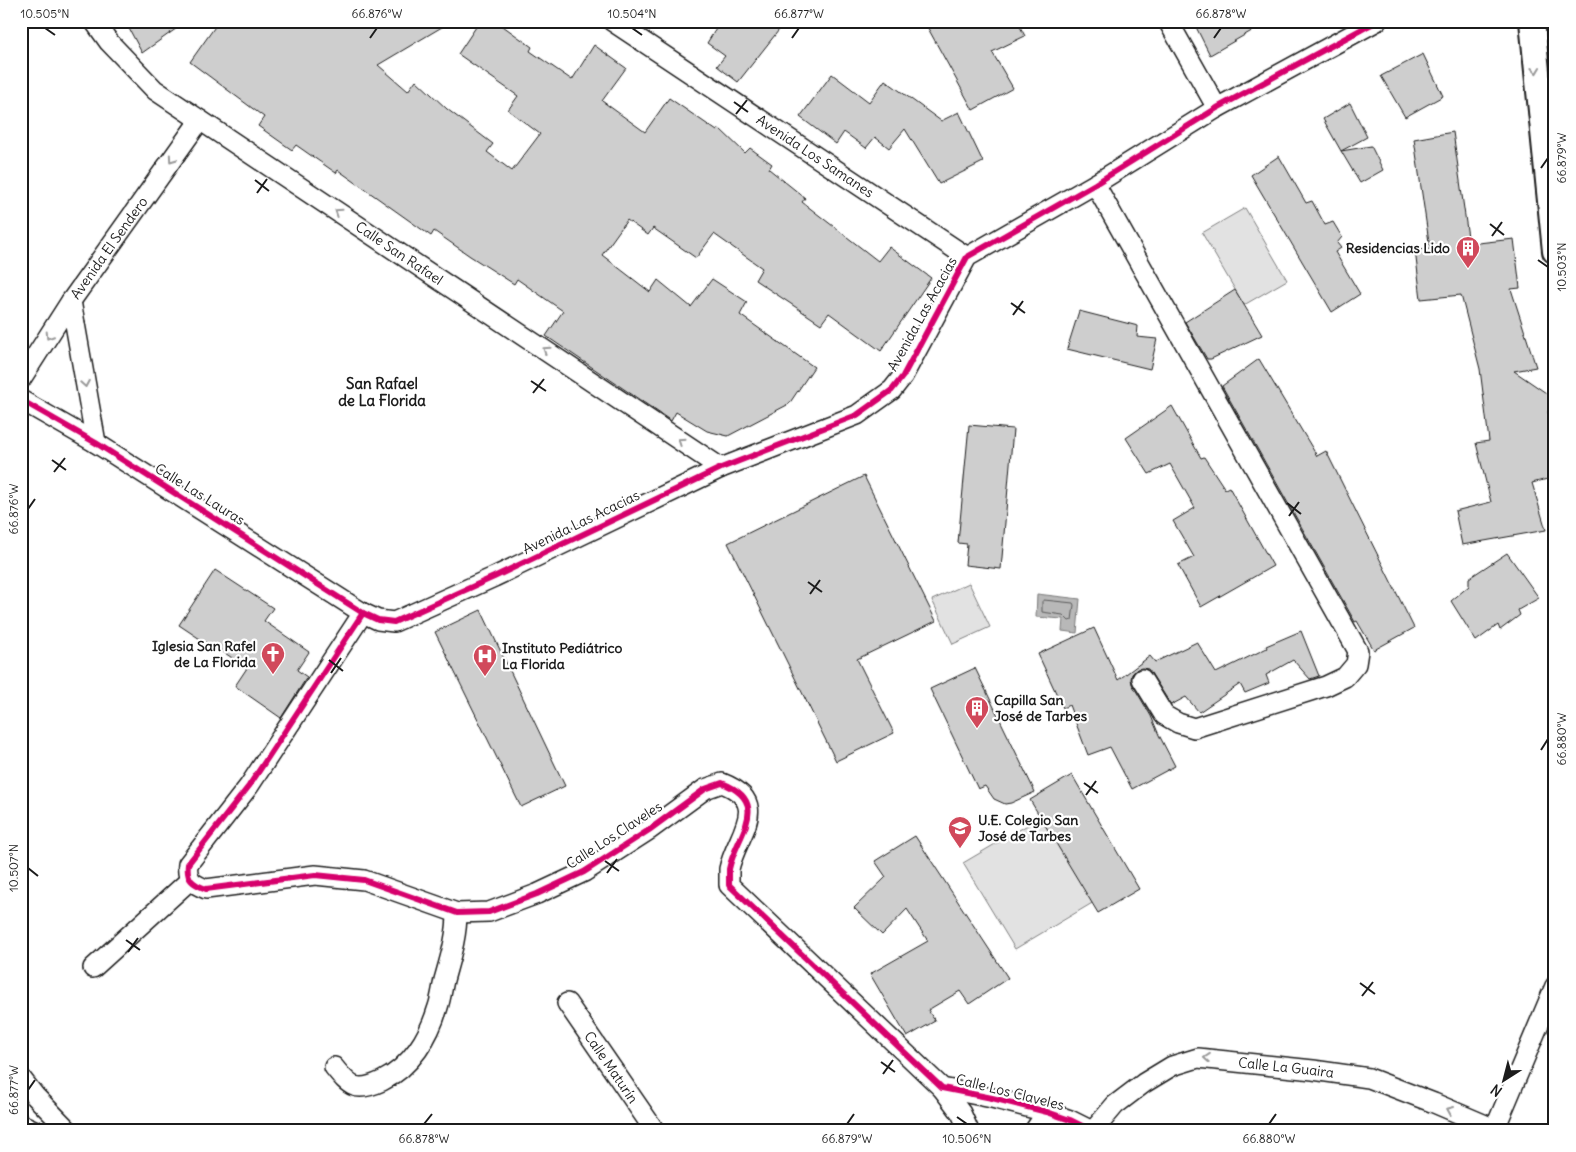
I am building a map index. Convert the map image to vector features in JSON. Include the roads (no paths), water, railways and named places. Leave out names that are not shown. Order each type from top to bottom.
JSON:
[{"type":"street","name":"Calle San Rafael","points":[[94,21],[109,42],[156,90],[721,468]]},
{"type":"street","name":"Avenida Los Samanes","points":[[612,21],[967,257]]},
{"type":"street","points":[[1168,21],[1217,108]]},
{"type":"street","name":"Avenida Las Acacias","points":[[363,613],[378,620],[394,622],[494,577],[721,468],[857,415],[892,390],[903,376],[967,257],[1095,184],[1217,108],[1377,21]]},
{"type":"street","points":[[1532,21],[1555,251]]},
{"type":"street","name":"Avenida El Sendero","points":[[21,379],[71,301],[200,120]]},
{"type":"street","points":[[1095,184],[1358,651],[1356,664],[1344,677],[1326,686],[1194,728],[1178,723],[1164,715],[1142,679]]},
{"type":"street","points":[[71,301],[96,443]]},
{"type":"street","name":"Calle Las Lauras","points":[[21,400],[96,443],[363,613]]},
{"type":"street","points":[[93,968],[190,880],[187,873],[188,864],[248,786],[363,613]]},
{"type":"street","name":"Calle Los Claveles","points":[[190,880],[196,886],[206,889],[315,876],[364,880],[457,913],[489,912],[537,894],[584,872],[649,830],[705,788],[722,783],[735,788],[744,798],[750,812],[729,870],[729,885],[942,1088],[1047,1112],[1093,1131]]},
{"type":"street","points":[[334,1066],[346,1082],[357,1087],[368,1087],[393,1075],[409,1060],[424,1041],[438,1007],[457,931],[457,913]]},
{"type":"street","points":[[1495,1130],[1555,986]]},
{"type":"street","name":"Calle Maturín","points":[[567,1003],[655,1131]]},
{"type":"street","name":"Calle La Guaira","points":[[1093,1131],[1115,1105],[1144,1083],[1172,1066],[1198,1058],[1369,1078],[1434,1103],[1495,1130]]},
{"type":"street","points":[[21,1078],[35,1096],[69,1131]]},
{"type":"street","points":[[942,1088],[961,1113],[969,1131]]},
{"type":"street","points":[[1034,1131],[1047,1112]]},
{"type":"street","points":[[21,1124],[36,1131]]},
{"type":"water","points":[[1037,594],[1080,599],[1077,633],[1062,631],[1063,619],[1036,617]]},
{"type":"place","name":"Residencias Lido","points":[[1468,269]]},
{"type":"place","name":"Iglesia San Rafel de La Florida","points":[[273,675]]},
{"type":"place","name":"Instituto Pediátrico La Florida","points":[[485,677]]},
{"type":"place","name":"Capilla San José de Tarbes","points":[[977,729]]},
{"type":"place","name":"U.E. Colegio San José de Tarbes","points":[[960,849]]},
{"type":"district","name":"San Rafael de La Florida","points":[[382,392]]}]
